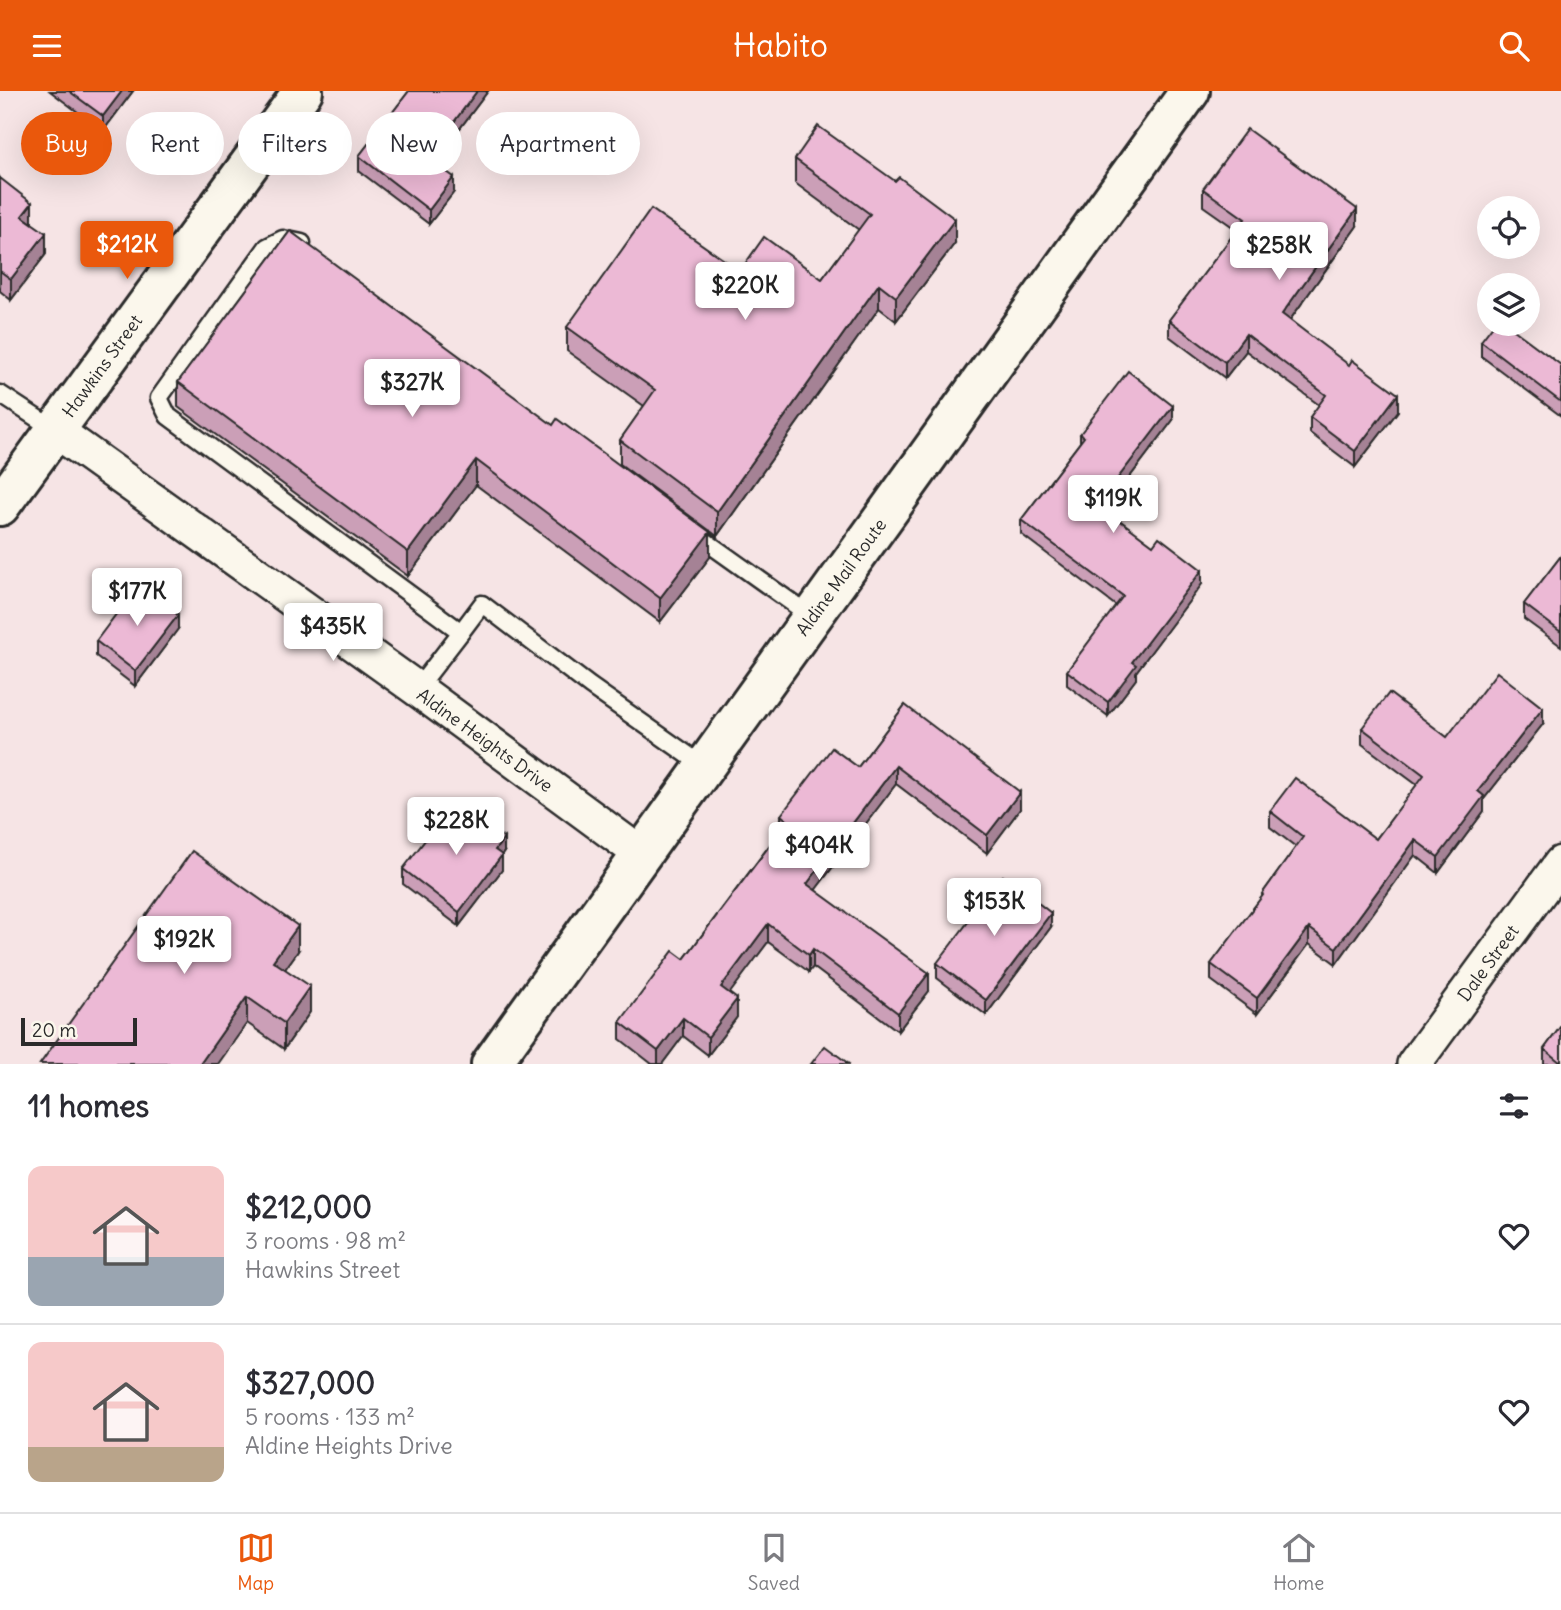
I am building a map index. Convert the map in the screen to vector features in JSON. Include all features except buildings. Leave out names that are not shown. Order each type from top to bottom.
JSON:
[{"type":"main road","name":"Hawkins Street","points":[[0,506],[303,91]]},
{"type":"main road","name":"Aldine Mail Route","points":[[491,1064],[1190,91]]},
{"type":"street","name":"Aldine Heights Drive","points":[[55,430],[417,689],[641,854]]},
{"type":"street","name":"Dale Street","points":[[1415,1064],[1561,863]]},
{"type":"lane","points":[[313,248],[298,241],[283,240],[267,247],[161,392],[160,405],[168,416],[461,632]]},
{"type":"lane","points":[[0,394],[55,430]]},
{"type":"lane","points":[[677,520],[812,617]]},
{"type":"lane","points":[[417,689],[482,604],[590,686],[705,767]]}]
